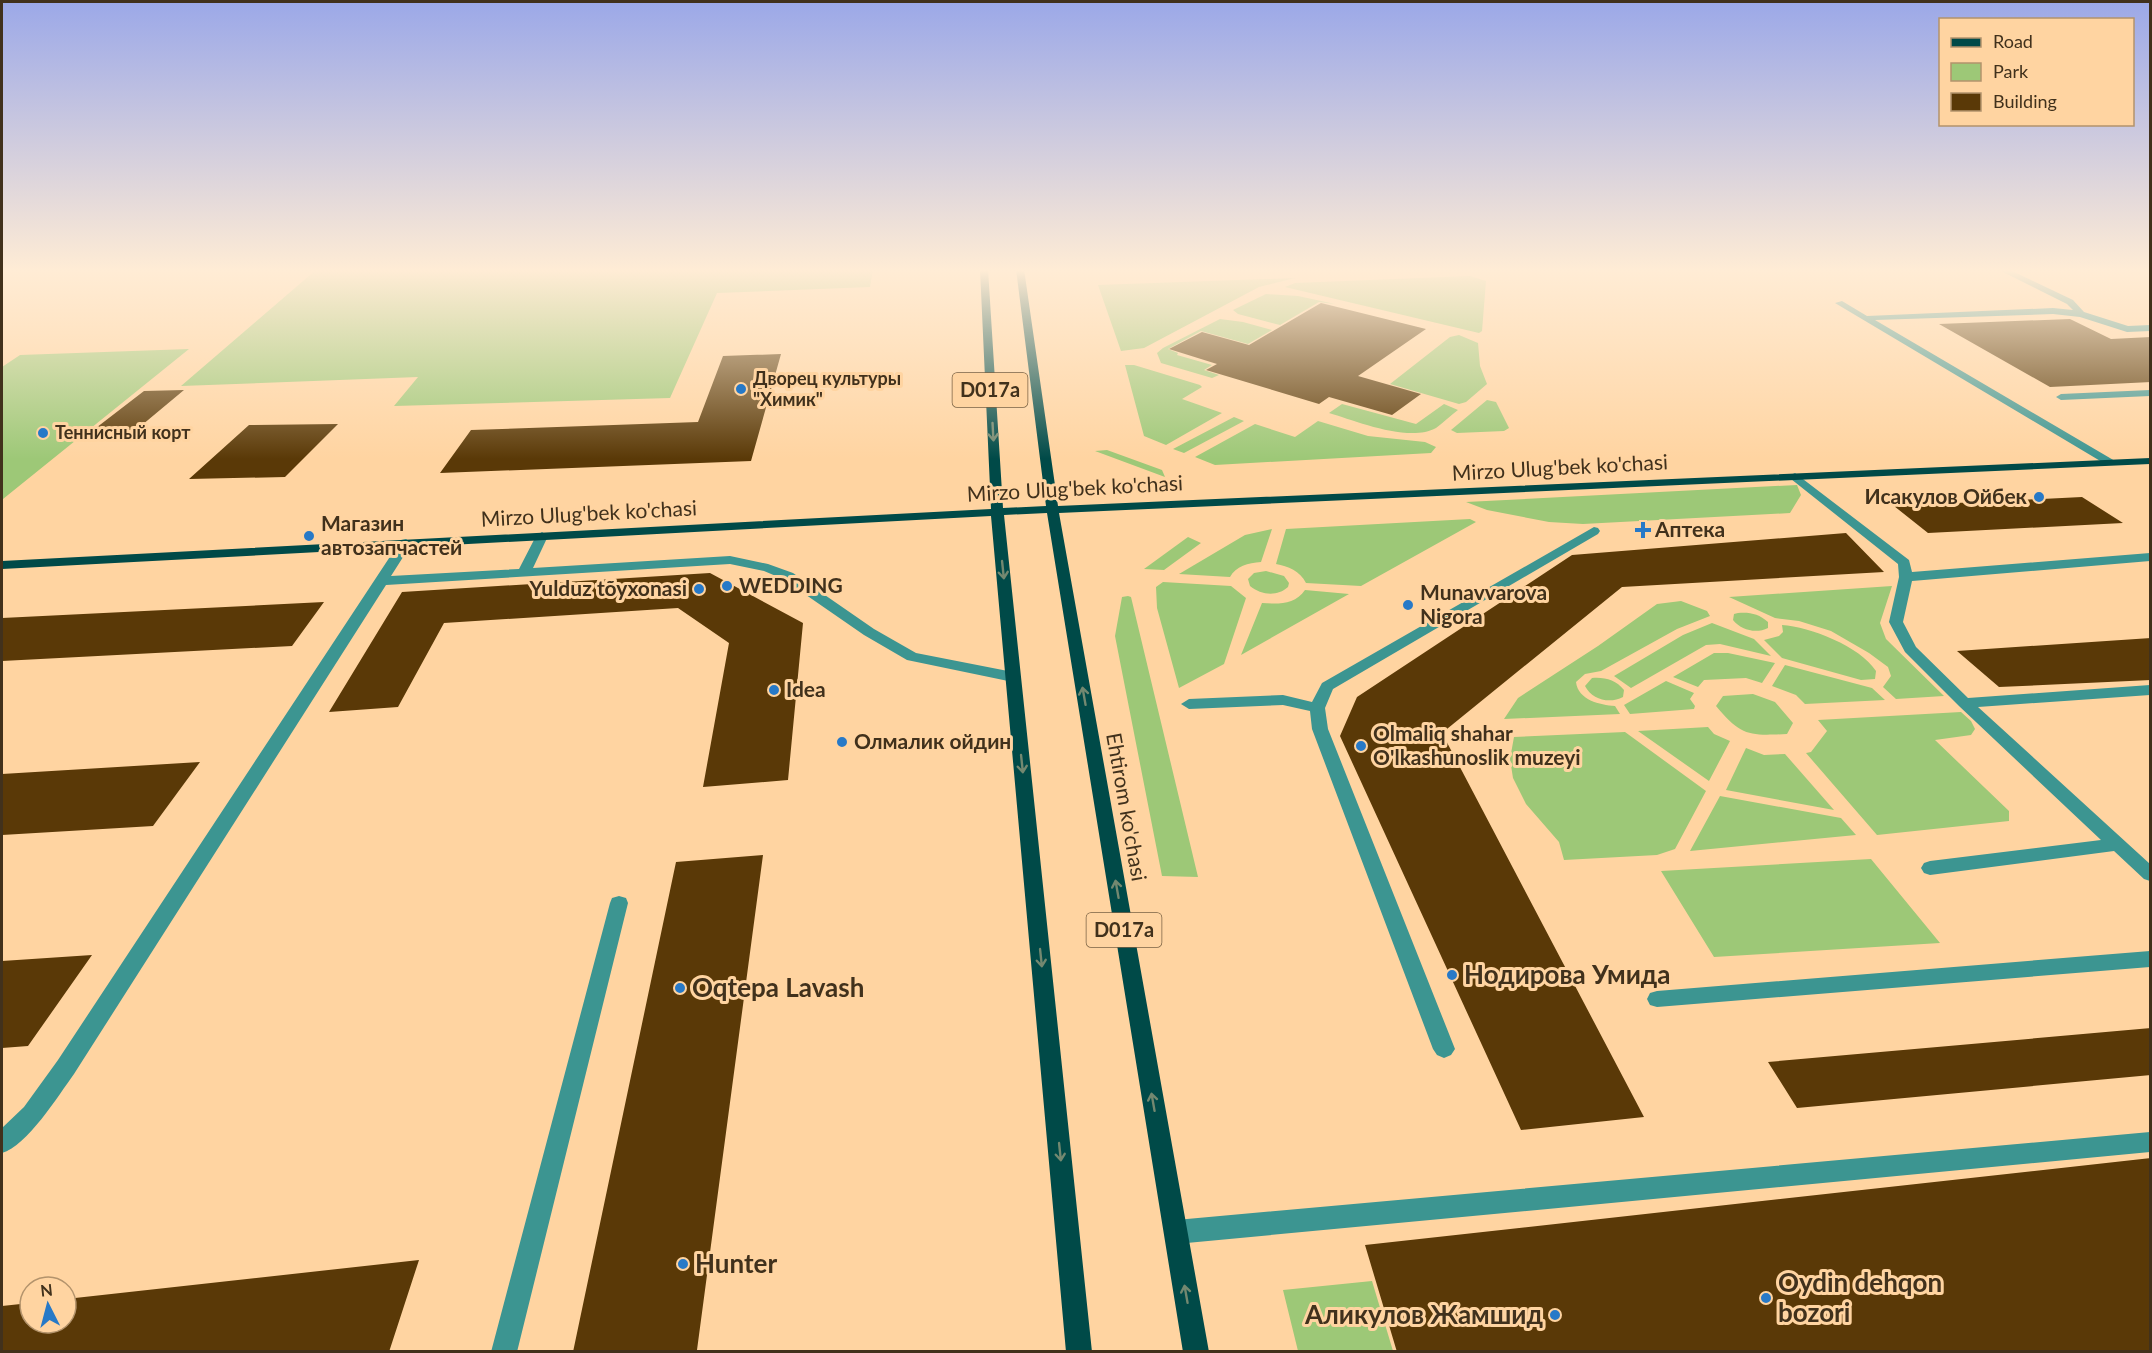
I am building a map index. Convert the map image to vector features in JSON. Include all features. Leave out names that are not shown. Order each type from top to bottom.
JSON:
[{"type":"main road","name":"D017a","points":[[988,332],[998,512],[1079,1352]]},
{"type":"main road","name":"Ehtirom ko'chasi","points":[[1028,332],[1052,509],[1196,1352]]},
{"type":"main road","name":"Mirzo Ulug'bek ko'chasi","points":[[2,565],[1052,509],[2151,461]]},
{"type":"lane","points":[[1892,332],[2111,463]]},
{"type":"lane","points":[[2061,397],[2151,393]]},
{"type":"lane","points":[[1795,477],[1904,563],[1906,577],[1896,622],[1910,649],[1964,703],[2151,874]]},
{"type":"lane","points":[[1444,1049],[1320,729],[1317,708],[1327,686],[1594,531]]},
{"type":"lane","points":[[524,573],[542,536]]},
{"type":"lane","points":[[2,1143],[32,1114],[66,1067],[406,543]]},
{"type":"lane","points":[[1906,577],[2151,557]]},
{"type":"lane","points":[[382,581],[730,561],[768,568],[788,576],[870,632],[912,657],[1013,677]]},
{"type":"lane","points":[[1964,703],[2151,690]]},
{"type":"lane","points":[[1189,704],[1282,700],[1317,708]]},
{"type":"lane","points":[[1930,868],[2117,844]]},
{"type":"lane","points":[[504,1352],[619,903]]},
{"type":"lane","points":[[1657,999],[2151,959]]},
{"type":"lane","points":[[1176,1232],[2151,1142]]},
{"type":"green space","points":[[244,332],[699,332],[670,398],[394,406],[418,377],[181,386]]},
{"type":"green space","points":[[1114,332],[1174,332],[1144,348],[1121,351]]},
{"type":"green space","points":[[1194,332],[1199,332],[1168,349],[1178,353],[1177,355],[1212,365],[1204,370],[1219,375],[1212,378],[1161,363],[1157,353]]},
{"type":"green space","points":[[1205,332],[1268,332],[1248,344]]},
{"type":"green space","points":[[1459,335],[1478,343],[1480,366],[1487,384],[1466,402],[1459,404],[1390,384],[1450,337]]},
{"type":"green space","name":"Теннисный корт","points":[[189,349],[2,500],[2,367],[20,355]]},
{"type":"green space","points":[[1125,365],[1134,365],[1200,385],[1202,387],[1182,399],[1222,413],[1166,445],[1144,436]]},
{"type":"green space","points":[[1487,400],[1496,402],[1509,428],[1504,431],[1457,433],[1451,430]]},
{"type":"green space","points":[[1342,404],[1416,424],[1444,404],[1458,410],[1436,428],[1412,433],[1382,429],[1329,413]]},
{"type":"green space","points":[[1234,417],[1244,421],[1184,453],[1173,449]]},
{"type":"green space","points":[[1318,421],[1368,436],[1425,442],[1436,447],[1431,453],[1215,465],[1195,457],[1255,424],[1295,437]]},
{"type":"green space","points":[[1107,450],[1162,470],[1165,477],[1095,451]]},
{"type":"green space","points":[[1797,485],[1801,495],[1790,513],[1583,524],[1549,522],[1487,510],[1466,502]]},
{"type":"green space","points":[[1470,519],[1476,522],[1361,586],[1306,583],[1293,570],[1276,564],[1286,529]]},
{"type":"green space","points":[[1272,529],[1261,562],[1243,566],[1230,577],[1179,574],[1245,535]]},
{"type":"green space","points":[[1188,537],[1201,543],[1164,570],[1144,569]]},
{"type":"green space","points":[[1266,571],[1284,576],[1289,583],[1288,587],[1269,594],[1250,586],[1248,579],[1254,573]]},
{"type":"green space","points":[[1163,582],[1231,586],[1246,598],[1224,664],[1179,688],[1157,608],[1156,587]]},
{"type":"green space","points":[[1892,586],[1880,623],[1886,639],[1944,696],[1896,699],[1883,687],[1891,676],[1888,667],[1869,653],[1831,631],[1799,621],[1775,618],[1729,597]]},
{"type":"green space","points":[[1305,590],[1349,594],[1241,655],[1262,603],[1291,601]]},
{"type":"green space","points":[[1122,597],[1131,597],[1198,877],[1162,876],[1115,636]]},
{"type":"green space","points":[[1681,601],[1707,611],[1710,616],[1677,629],[1601,671],[1585,674],[1576,682],[1585,697],[1597,703],[1615,706],[1620,714],[1504,719],[1518,698],[1657,604]]},
{"type":"green space","points":[[1734,614],[1758,615],[1768,622],[1768,628],[1759,631],[1744,629],[1733,620]]},
{"type":"green space","points":[[1712,623],[1754,639],[1771,656],[1720,644],[1706,645],[1631,688],[1614,676],[1683,635]]},
{"type":"green space","points":[[1782,625],[1820,634],[1847,646],[1869,662],[1876,671],[1875,679],[1861,680],[1782,658],[1764,640],[1779,636],[1783,632]]},
{"type":"green space","points":[[1714,653],[1728,653],[1775,663],[1762,683],[1746,678],[1704,680],[1698,687],[1673,677]]},
{"type":"green space","points":[[1785,665],[1872,688],[1885,700],[1805,704],[1796,695],[1772,686]]},
{"type":"green space","points":[[1592,678],[1614,682],[1624,690],[1623,697],[1607,700],[1592,695],[1585,686]]},
{"type":"green space","points":[[1666,681],[1694,693],[1690,699],[1695,706],[1694,709],[1630,714],[1624,705]]},
{"type":"green space","points":[[1753,694],[1775,702],[1793,723],[1787,734],[1763,735],[1739,729],[1716,706],[1723,696]]},
{"type":"green space","points":[[1961,712],[1971,721],[1975,729],[1971,735],[1935,740],[2009,811],[2009,821],[1877,835],[1806,753],[1811,752],[1827,731],[1818,720]]},
{"type":"green space","points":[[1708,727],[1714,734],[1730,741],[1709,781],[1638,731]]},
{"type":"green space","points":[[1625,732],[1706,791],[1675,849],[1657,855],[1564,860],[1559,842],[1526,804],[1513,778],[1510,759],[1514,737]]},
{"type":"green space","points":[[1746,748],[1764,755],[1785,754],[1834,810],[1726,790]]},
{"type":"green space","points":[[1720,796],[1841,818],[1856,835],[1690,851]]},
{"type":"green space","points":[[1871,859],[1940,943],[1714,957],[1661,871]]},
{"type":"green space","points":[[1372,1281],[1393,1351],[1298,1351],[1283,1290]]},
{"type":"building","points":[[1202,332],[1249,345],[1271,332],[1421,332],[1358,376],[1421,394],[1392,415],[1329,397],[1319,404],[1206,370],[1217,364],[1169,349]]},
{"type":"building","points":[[1953,332],[2097,332],[2111,339],[2151,337],[2151,382],[2050,387]]},
{"type":"building","name":"Дворец культуры \"Химик\"","points":[[781,354],[751,461],[440,473],[471,430],[698,422],[723,356]]},
{"type":"building","points":[[184,390],[136,430],[92,431],[144,391]]},
{"type":"building","points":[[338,424],[285,477],[189,479],[249,425]]},
{"type":"building","points":[[2082,497],[2123,523],[1928,533],[1894,506]]},
{"type":"building","points":[[1846,533],[1884,572],[1622,587],[1442,733],[1644,1117],[1521,1130],[1340,736],[1357,697],[1572,555]]},
{"type":"building","points":[[710,573],[803,623],[788,780],[703,787],[729,643],[678,608],[444,623],[398,707],[329,712],[402,592]]},
{"type":"building","points":[[324,602],[292,646],[2,661],[2,618]]},
{"type":"building","points":[[2151,638],[2151,680],[1999,687],[1957,651]]},
{"type":"building","points":[[200,762],[153,826],[2,835],[2,774]]},
{"type":"building","points":[[763,855],[697,1350],[573,1352],[676,862]]},
{"type":"building","points":[[92,955],[28,1046],[2,1048],[2,961]]},
{"type":"building","points":[[2151,1028],[2151,1075],[1797,1108],[1768,1062]]},
{"type":"building","name":"Oydin dehqon bozori","points":[[2151,1158],[2151,1352],[1397,1352],[1365,1245]]},
{"type":"building","points":[[419,1260],[389,1352],[2,1352],[2,1306],[18,1304],[18,1335],[78,1335],[78,1298]]},
{"type":"place","name":"Дворец культуры \"Химик\"","points":[[741,389]]},
{"type":"place","name":"Теннисный корт","points":[[43,433]]},
{"type":"place","name":"Исакулов Ойбек","points":[[2039,497]]},
{"type":"place","name":"Аптека","points":[[1643,530]]},
{"type":"place","name":"Магазин автозапчастей","points":[[309,536]]},
{"type":"place","name":"WEDDING","points":[[727,586]]},
{"type":"place","name":"Yulduz tõyxonasi","points":[[699,589]]},
{"type":"place","name":"Munavvarova Nigora","points":[[1408,605]]},
{"type":"place","name":"Idea","points":[[774,690]]},
{"type":"place","name":"Олмалик ойдин","points":[[842,742]]},
{"type":"place","name":"Olmaliq shahar O'lkashunoslik muzeyi","points":[[1361,746]]},
{"type":"place","name":"Нодирова Умида","points":[[1452,975]]},
{"type":"place","name":"Oqtepa Lavash","points":[[680,988]]},
{"type":"place","name":"Hunter","points":[[683,1264]]},
{"type":"place","name":"Oydin dehqon bozori","points":[[1766,1298]]},
{"type":"place","name":"Аликулов Жамшид","points":[[1555,1315]]}]
